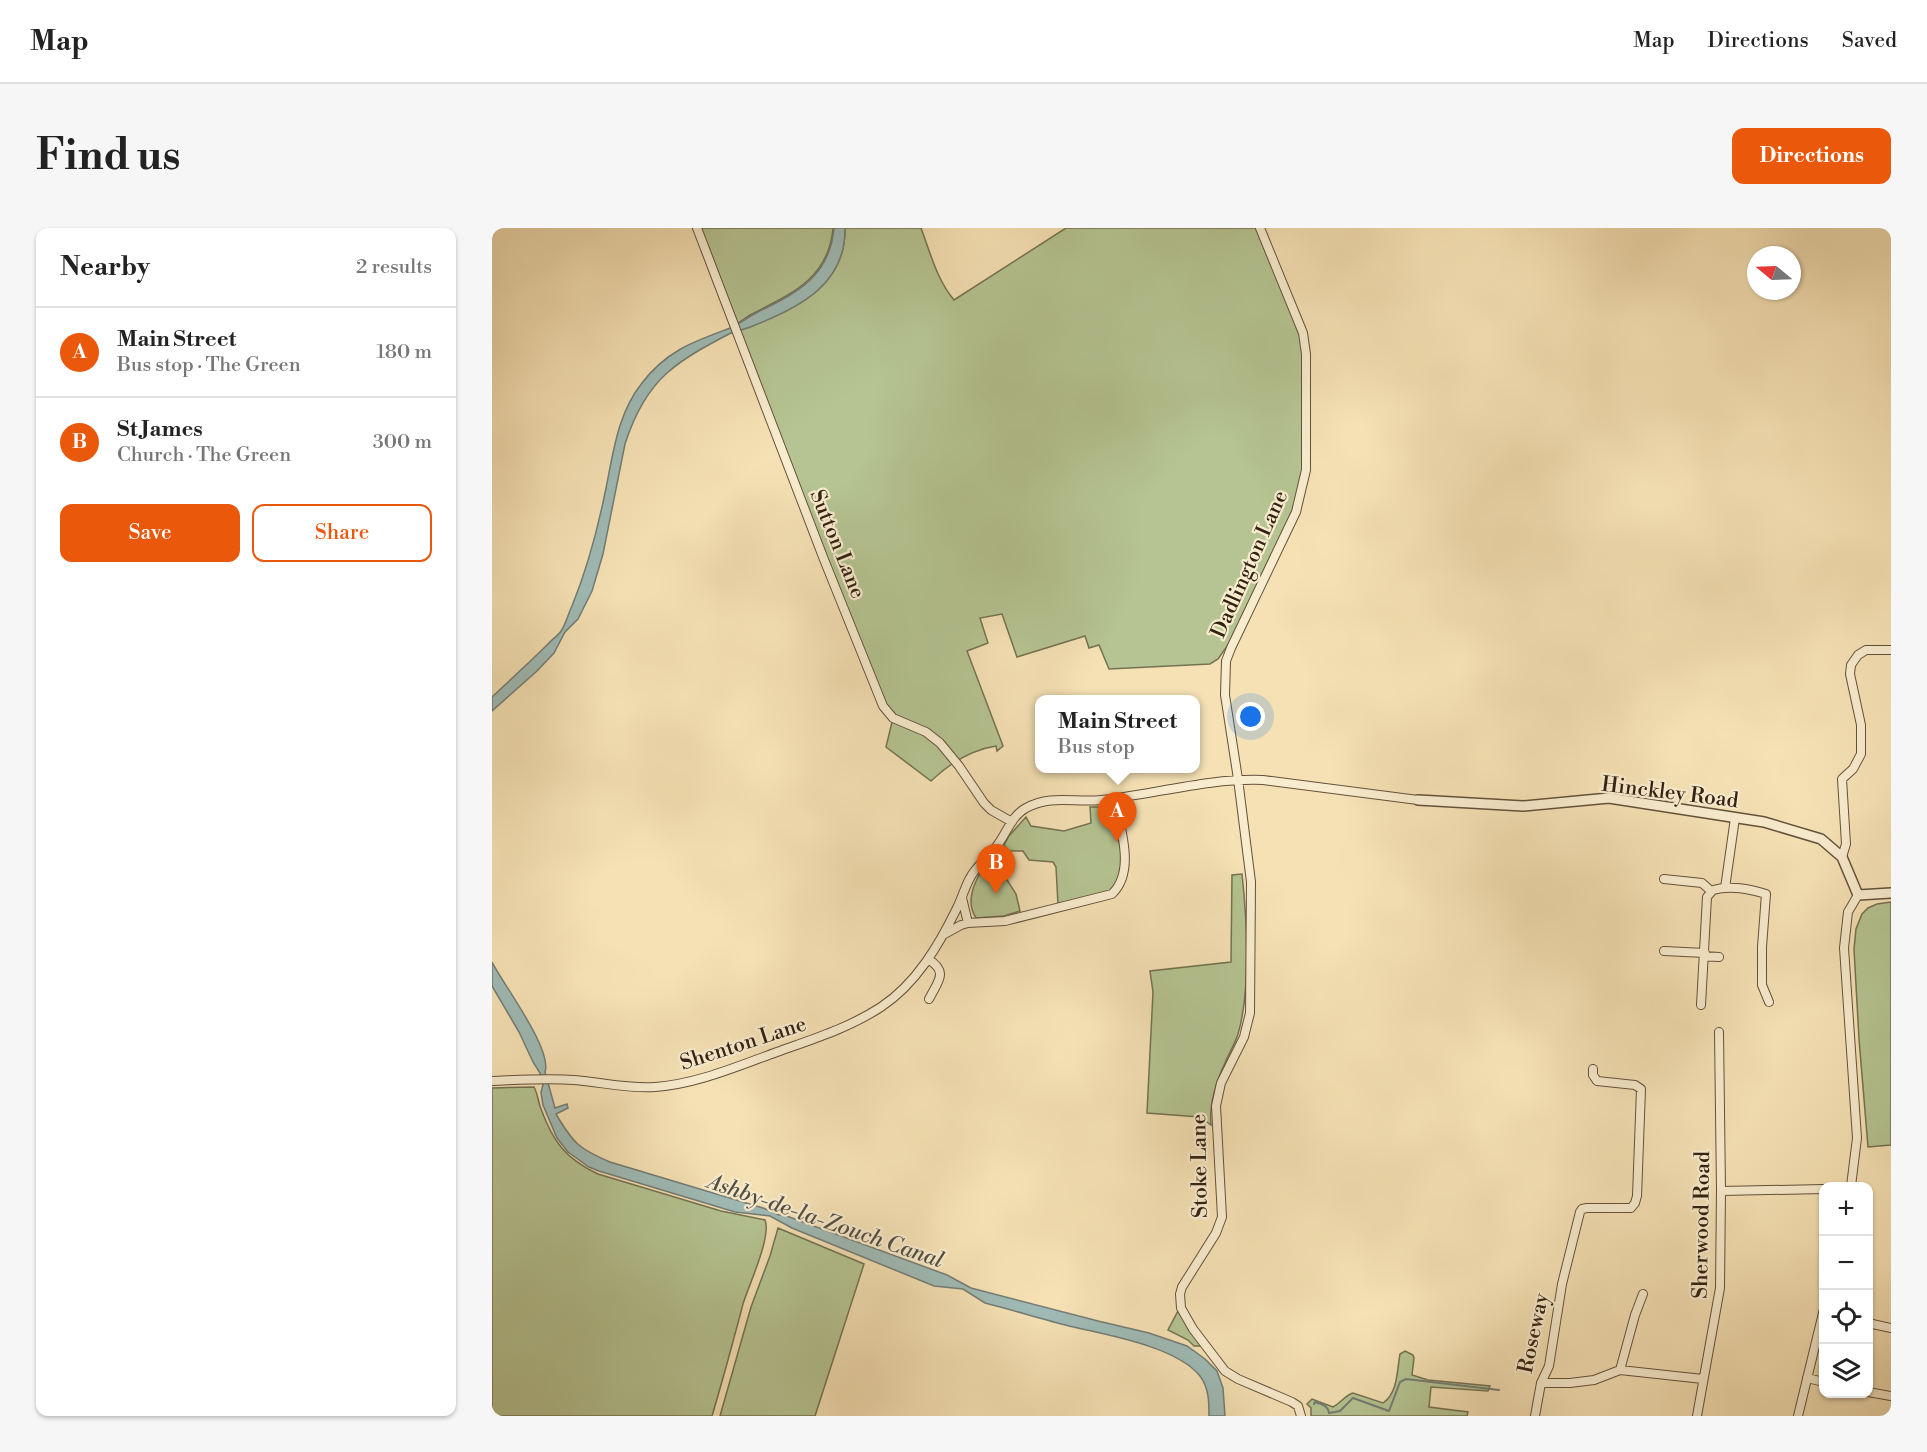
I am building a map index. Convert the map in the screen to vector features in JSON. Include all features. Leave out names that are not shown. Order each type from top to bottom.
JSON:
[{"type":"street","name":"Sutton Lane","points":[[697,228],[883,706],[892,718],[926,732],[940,743],[984,803],[991,810],[1012,822]]},
{"type":"street","name":"Dadlington Lane","points":[[1239,779],[1225,695],[1226,661],[1296,512],[1306,470],[1306,354],[1303,333],[1260,228]]},
{"type":"street","points":[[1842,857],[1845,844],[1842,779],[1853,769],[1861,754],[1861,725],[1850,674],[1851,665],[1858,655],[1866,650],[1891,650]]},
{"type":"street","name":"Hinckley Road","points":[[1012,822],[1025,808],[1047,801],[1114,799],[1177,787],[1239,779],[1263,780],[1418,800],[1523,806],[1609,798],[1764,822],[1821,839],[1842,857],[1858,895]]},
{"type":"street","name":"Stoke Lane","points":[[1239,779],[1251,882],[1250,1012],[1244,1037],[1221,1083],[1216,1106],[1222,1217],[1216,1233],[1182,1287],[1180,1300],[1181,1308],[1193,1329],[1225,1371],[1238,1379],[1292,1402],[1298,1406],[1301,1416]]},
{"type":"street","points":[[942,935],[968,923],[1005,921],[1112,894],[1123,878],[1125,863],[1114,799]]},
{"type":"street","points":[[1725,888],[1735,818]]},
{"type":"street","name":"Shenton Lane","points":[[492,1081],[589,1081],[635,1087],[677,1084],[732,1069],[831,1033],[864,1018],[896,996],[914,978],[954,915],[969,880],[997,847],[1012,822]]},
{"type":"street","points":[[1664,879],[1702,883],[1711,891]]},
{"type":"street","points":[[1711,891],[1725,888],[1747,889],[1766,894],[1762,985],[1769,1002]]},
{"type":"street","points":[[1701,1005],[1707,899],[1711,891]]},
{"type":"street","points":[[1852,1182],[1857,1138],[1844,948],[1848,912],[1858,895],[1891,893]]},
{"type":"street","points":[[962,898],[968,923]]},
{"type":"street","points":[[1664,951],[1719,957]]},
{"type":"street","points":[[928,959],[938,965],[940,971],[940,978],[929,999]]},
{"type":"street","points":[[933,991],[942,994]]},
{"type":"street","name":"Sherwood Road","points":[[1697,1416],[1720,1288],[1719,1032]]},
{"type":"street","name":"Roseway","points":[[1535,1416],[1541,1383],[1549,1366],[1562,1284],[1578,1216],[1582,1209],[1631,1208],[1635,1203],[1641,1089],[1635,1085],[1597,1081],[1593,1070]]},
{"type":"street","points":[[1721,1191],[1819,1189]]},
{"type":"street","points":[[1620,1370],[1643,1294]]},
{"type":"street","points":[[1873,1324],[1891,1328]]},
{"type":"street","points":[[1798,1416],[1819,1329]]},
{"type":"street","points":[[1541,1383],[1594,1380],[1620,1370],[1702,1379]]},
{"type":"street","points":[[1808,1378],[1819,1381]]},
{"type":"street","points":[[1873,1393],[1891,1396]]},
{"type":"green space","points":[[697,228],[833,229],[830,246],[824,260],[806,282],[795,291],[734,325]]},
{"type":"green space","points":[[845,228],[921,228],[938,275],[954,300],[1066,228],[1257,228],[1303,344],[1304,461],[1302,482],[1292,512],[1230,642],[1218,659],[1210,664],[1109,669],[1099,645],[1089,648],[1085,636],[1017,657],[1002,614],[980,618],[988,643],[967,651],[1003,746],[997,751],[996,746],[969,754],[953,763],[931,781],[886,747],[893,718],[883,706],[736,331],[793,307],[824,284],[843,250]]},
{"type":"green space","points":[[1090,807],[1103,807],[1113,813],[1124,864],[1122,877],[1111,893],[1058,905],[1056,867],[1053,862],[1029,860],[1023,851],[1009,851],[1004,845],[1026,817],[1031,826],[1064,831],[1091,823]]},
{"type":"green space","points":[[1002,872],[1016,894],[1020,911],[1004,916],[976,918],[971,901],[980,873]]},
{"type":"green space","points":[[1242,874],[1246,933],[1245,997],[1238,1034],[1214,1093],[1211,1125],[1199,1117],[1147,1113],[1153,992],[1150,971],[1231,962],[1232,875]]},
{"type":"green space","points":[[1891,902],[1891,1145],[1868,1147],[1854,949],[1856,929],[1862,914],[1877,904]]},
{"type":"green space","points":[[534,1087],[550,1131],[569,1156],[587,1168],[598,1174],[721,1211],[765,1220],[766,1228],[762,1249],[743,1304],[712,1416],[498,1416],[492,1410],[492,1088]]},
{"type":"green space","points":[[778,1228],[864,1264],[815,1416],[720,1416],[751,1307]]},
{"type":"green space","points":[[1178,1311],[1201,1346],[1194,1346],[1188,1340],[1168,1330]]},
{"type":"green space","points":[[1405,1351],[1414,1358],[1412,1375],[1428,1380],[1490,1386],[1488,1391],[1431,1387],[1429,1407],[1468,1412],[1467,1416],[1311,1416],[1311,1408],[1307,1404],[1312,1399],[1333,1407],[1353,1393],[1383,1403],[1392,1393],[1400,1354]]},
{"type":"water","points":[[834,228],[845,228],[843,247],[838,264],[818,290],[789,310],[729,334],[697,352],[667,373],[653,388],[632,425],[625,444],[603,554],[592,591],[578,619],[565,632],[554,653],[492,711],[492,697],[558,634],[564,625],[591,550],[621,421],[642,383],[662,362],[683,347],[733,327],[797,290],[818,271],[826,259]]},
{"type":"water","points":[[492,962],[526,1017],[542,1049],[545,1072],[555,1108],[567,1104],[568,1108],[556,1114],[572,1139],[584,1149],[610,1162],[784,1215],[947,1275],[971,1288],[1149,1333],[1187,1346],[1217,1371],[1223,1388],[1225,1416],[1209,1416],[1207,1390],[1200,1376],[1175,1357],[1158,1349],[985,1303],[963,1289],[934,1286],[792,1228],[770,1216],[735,1212],[589,1167],[568,1152],[557,1138],[543,1105],[541,1092],[543,1085],[540,1073],[492,986]]},
{"type":"waterway","points":[[1314,1404],[1315,1402],[1324,1406],[1329,1413],[1340,1411],[1353,1398],[1389,1411],[1400,1382],[1406,1379],[1499,1390]]},
{"type":"place","name":"Main Street","points":[[1117,842]]},
{"type":"place","name":"St James","points":[[996,894]]},
{"type":"water label","name":"Ashby-de-la-Zouch Canal","points":[[826,1220]]}]
